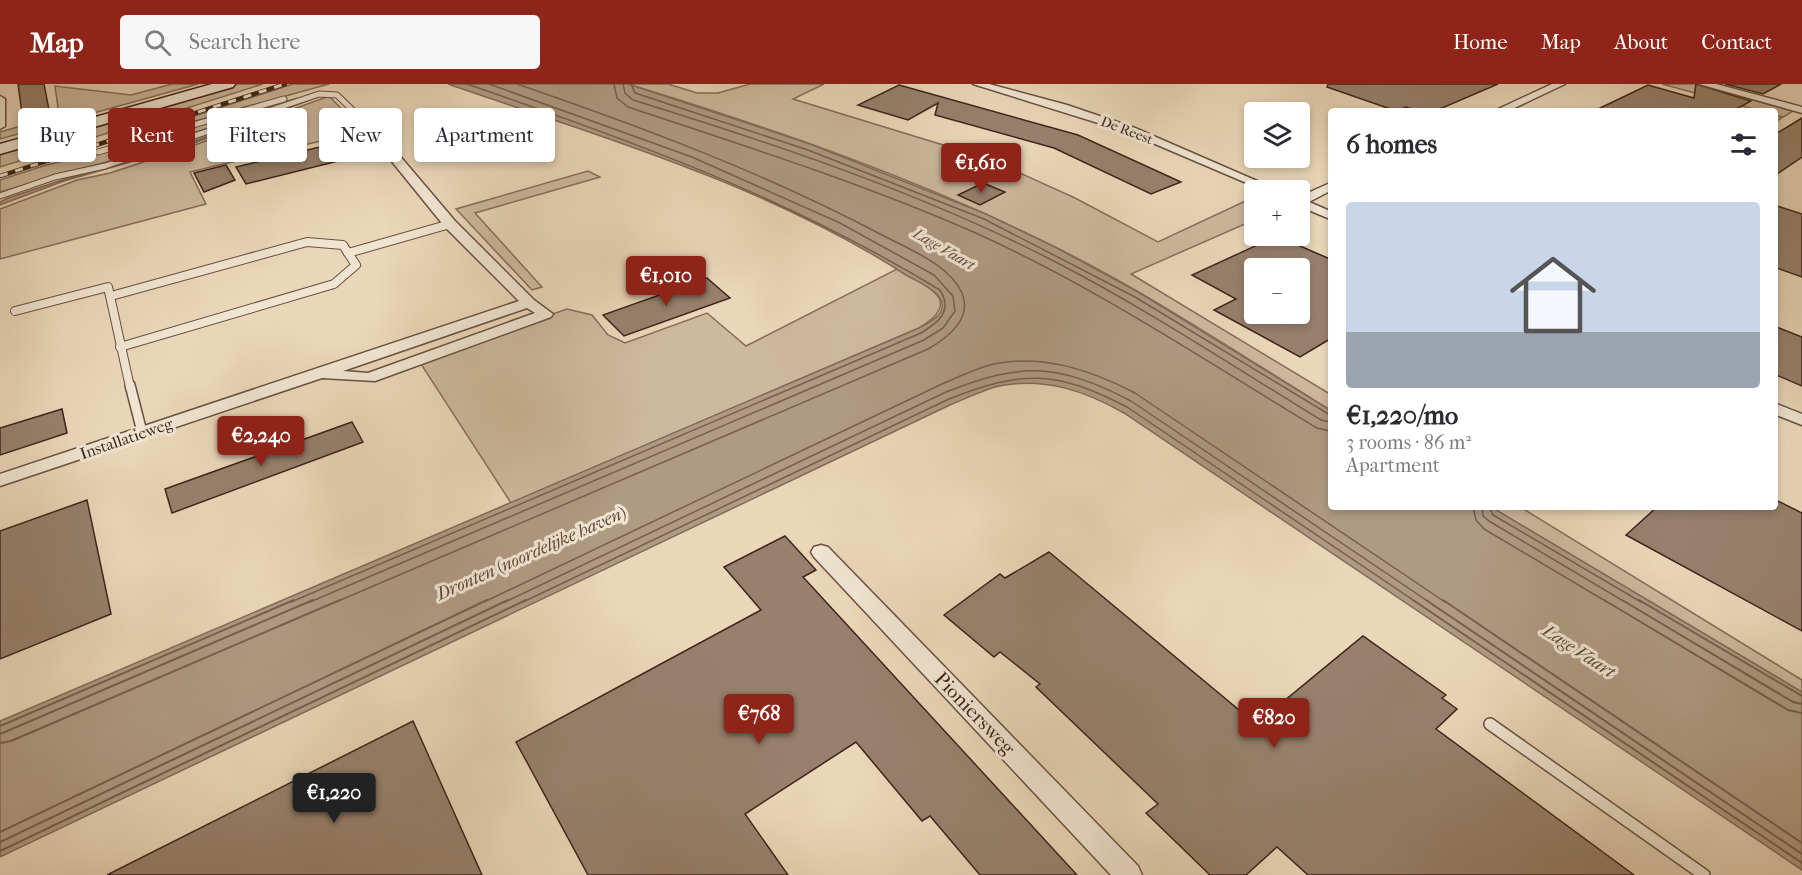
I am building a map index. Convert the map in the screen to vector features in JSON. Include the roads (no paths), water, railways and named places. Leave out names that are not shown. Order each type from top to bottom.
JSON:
[{"type":"street","points":[[0,149],[228,84]]},
{"type":"street","name":"De Reest","points":[[978,84],[1131,130],[1248,180]]},
{"type":"street","points":[[1016,94],[1032,84]]},
{"type":"street","points":[[1506,108],[1560,84]]},
{"type":"street","points":[[1704,84],[1802,111]]},
{"type":"street","points":[[0,99],[0,126]]},
{"type":"street","name":"Installatieweg","points":[[0,480],[529,303],[450,224],[399,162]]},
{"type":"street","points":[[1310,197],[1328,188]]},
{"type":"street","points":[[1310,207],[1328,214]]},
{"type":"street","points":[[1778,410],[1802,420]]},
{"type":"street","name":"Pioniersweg","points":[[821,552],[1129,875]]},
{"type":"lane","points":[[0,196],[55,177],[105,165],[293,102],[329,93]]},
{"type":"lane","points":[[98,152],[304,94],[337,95],[350,108]]},
{"type":"lane","points":[[348,253],[450,224]]},
{"type":"lane","points":[[111,296],[307,242],[343,245],[356,265],[334,284],[120,347]]},
{"type":"lane","points":[[15,310],[108,286],[141,432]]},
{"type":"lane","points":[[1490,724],[1704,875]]},
{"type":"water","points":[[448,84],[628,84],[810,144],[986,214],[1055,247],[1138,292],[1328,409],[1328,510],[1496,510],[1802,692],[1802,870],[1124,413],[1079,392],[1032,383],[999,386],[952,404],[0,857],[0,721],[919,328],[935,318],[941,311],[940,298],[927,286],[853,243],[741,189],[555,120],[555,108],[519,108]]},
{"type":"water","points":[[130,162],[64,181],[0,205],[0,202],[8,198],[62,180]]},
{"type":"railway","points":[[0,176],[285,84]]},
{"type":"water label","name":"Lage Vaart","points":[[944,249]]},
{"type":"water label","name":"Dronten (noordelijke haven)","points":[[531,553]]},
{"type":"water label","name":"Lage Vaart","points":[[1579,651]]}]
